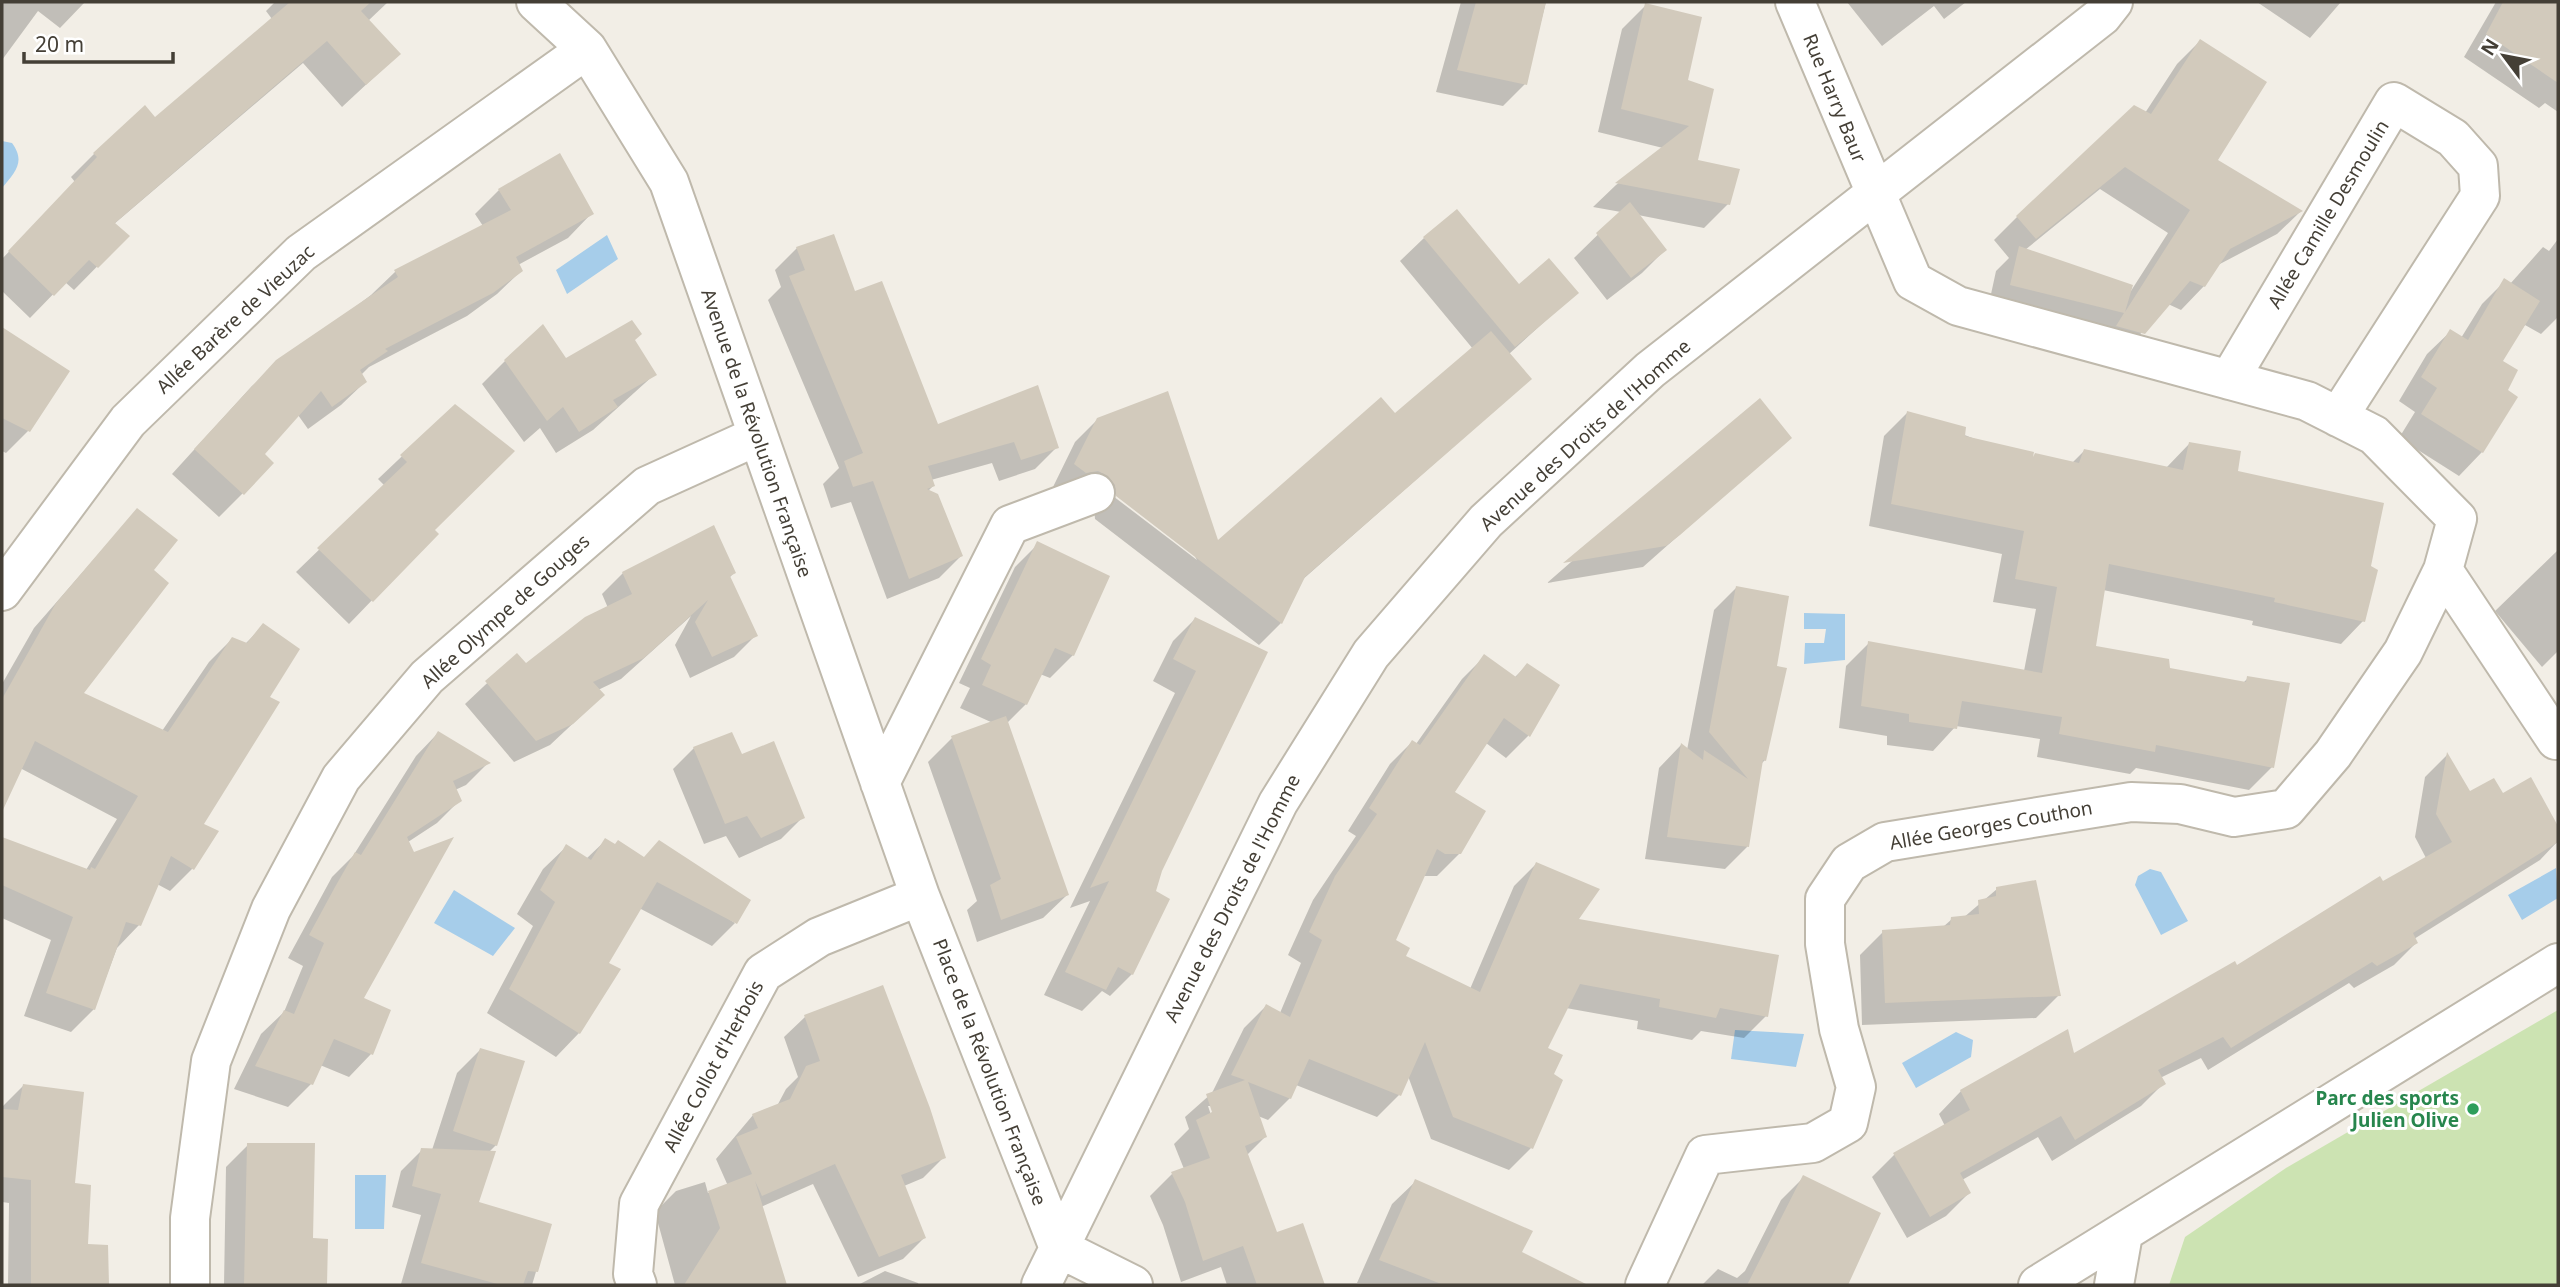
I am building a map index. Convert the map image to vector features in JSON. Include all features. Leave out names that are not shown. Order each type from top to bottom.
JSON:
[{"type":"street","name":"Avenue de la Révolution Française","points":[[536,2],[587,49],[669,181],[920,896]]},
{"type":"street","name":"Rue Harry Baur","points":[[1795,2],[1874,195]]},
{"type":"street","name":"Avenue des Droits de l'Homme","points":[[1041,1285],[1278,803],[1371,654],[1486,521],[1640,380],[2102,16],[2113,2]]},
{"type":"street","name":"Allée Barère de Vieuzac","points":[[2,591],[128,421],[301,253],[587,49]]},
{"type":"street","name":"Allée Camille Desmoulin","points":[[2229,380],[2395,102],[2453,138],[2470,156],[2478,166],[2480,196],[2339,417]]},
{"type":"street","points":[[1874,195],[1913,281],[1958,306],[2307,401],[2339,417]]},
{"type":"street","name":"Allée Georges Couthon","points":[[1645,1285],[1705,1154],[1813,1143],[1848,1123],[1856,1087],[1839,1029],[1827,956],[1825,900],[1849,863],[1885,842],[2130,802],[2180,804],[2234,817],[2286,809],[2333,754],[2403,652],[2443,570],[2457,519],[2374,435],[2339,417]]},
{"type":"street","name":"Allée Olympe de Gouges","points":[[190,1285],[190,1218],[211,1061],[271,909],[341,778],[427,677],[647,485],[757,436]]},
{"type":"street","points":[[880,783],[1010,525],[1095,493]]},
{"type":"street","points":[[2443,570],[2556,740]]},
{"type":"street","name":"Place de la Révolution Française","points":[[920,896],[1059,1248]]},
{"type":"street","name":"Allée Collot d'Herbois","points":[[638,1285],[633,1274],[639,1204],[763,973],[819,937],[920,896]]},
{"type":"street","points":[[2038,1285],[2553,967]]},
{"type":"street","points":[[2113,1285],[2123,1234]]},
{"type":"street","points":[[1059,1248],[1133,1285]]},
{"type":"green space","name":"Parc des sports Julien Olive","points":[[2558,1010],[2558,1285],[2169,1285],[2185,1237],[2286,1168]]},
{"type":"water","points":[[2,141],[12,143],[18,161],[15,172],[2,188]]},
{"type":"water","points":[[607,235],[618,259],[567,294],[556,270]]},
{"type":"water","points":[[1804,613],[1845,614],[1845,660],[1804,664],[1805,643],[1824,643],[1826,629],[1804,629]]},
{"type":"water","points":[[2556,868],[2558,898],[2522,920],[2508,895]]},
{"type":"water","points":[[2150,869],[2161,872],[2188,921],[2161,935],[2135,885],[2138,876]]},
{"type":"water","points":[[454,890],[515,928],[493,956],[434,923]]},
{"type":"water","points":[[1735,1030],[1804,1034],[1796,1067],[1731,1059]]},
{"type":"water","points":[[1956,1032],[1973,1040],[1971,1057],[1916,1088],[1902,1063]]},
{"type":"water","points":[[355,1175],[386,1175],[384,1229],[355,1229]]},
{"type":"building","points":[[290,2],[371,2],[361,11],[401,54],[366,85],[327,41],[115,223],[130,236],[98,268],[89,260],[54,296],[8,251],[97,157],[93,153],[145,105],[155,117]]},
{"type":"building","points":[[1476,2],[1546,2],[1527,85],[1457,70]]},
{"type":"building","points":[[2503,2],[2558,2],[2558,83],[2486,34]]},
{"type":"building","points":[[1645,3],[1702,17],[1688,80],[1714,89],[1698,160],[1740,169],[1730,205],[1615,183],[1689,126],[1621,109]]},
{"type":"building","points":[[2200,39],[2267,82],[2218,160],[2303,211],[2230,249],[2205,287],[2190,281],[2145,334],[2116,326],[2124,313],[2010,285],[2019,246],[2133,285],[2125,312],[2190,210],[2125,167],[2036,239],[2016,216],[2134,105],[2151,114]]},
{"type":"building","points":[[560,153],[594,214],[516,257],[523,271],[493,293],[385,349],[388,351],[360,370],[367,382],[332,407],[321,391],[265,454],[274,463],[244,495],[194,449],[276,360],[398,277],[394,270],[511,210],[498,189]]},
{"type":"building","points":[[1630,202],[1667,250],[1631,278],[1596,233]]},
{"type":"building","points":[[1457,209],[1519,284],[1549,258],[1579,293],[1515,347],[1423,237]]},
{"type":"building","points":[[834,234],[855,291],[882,281],[938,424],[1038,385],[1059,448],[1021,460],[1014,442],[928,466],[935,486],[927,489],[938,494],[963,556],[909,579],[873,481],[853,487],[844,461],[863,453],[789,276],[805,270],[796,247]]},
{"type":"building","points":[[2504,278],[2540,301],[2503,361],[2518,370],[2508,390],[2518,397],[2483,453],[2421,414],[2437,388],[2421,377],[2450,329],[2468,340]]},
{"type":"building","points":[[632,320],[642,334],[635,340],[657,375],[613,400],[618,407],[579,432],[563,407],[547,421],[504,360],[543,324],[566,358]]},
{"type":"building","points":[[2,327],[70,371],[30,432],[2,418]]},
{"type":"building","points":[[1491,331],[1532,379],[1305,577],[1282,624],[1116,496],[1115,485],[1108,476],[1098,471],[1086,473],[1074,464],[1097,418],[1168,391],[1218,540],[1381,397],[1395,413]]},
{"type":"building","points":[[1760,398],[1792,438],[1680,535],[1666,546],[1563,563]]},
{"type":"building","points":[[455,404],[515,451],[435,530],[439,534],[373,602],[317,548],[407,462],[400,455]]},
{"type":"building","points":[[1907,411],[1966,427],[1965,436],[2034,452],[2033,457],[2035,453],[2079,463],[2084,449],[2183,470],[2189,442],[2241,451],[2238,471],[2384,503],[2371,566],[2378,570],[2365,622],[2274,602],[2275,598],[2109,564],[2096,646],[2169,659],[2170,668],[2246,682],[2247,676],[2290,683],[2274,768],[2156,745],[2155,752],[2059,734],[2062,717],[1962,701],[1957,729],[1909,722],[1909,714],[1861,706],[1868,641],[2042,673],[2057,587],[2015,579],[2024,531],[1891,504]]},
{"type":"building","points":[[137,508],[178,540],[154,570],[169,583],[84,693],[168,732],[232,637],[247,643],[263,623],[300,649],[270,697],[280,702],[204,824],[219,831],[194,870],[171,856],[141,926],[126,922],[95,1010],[46,993],[73,917],[2,885],[2,837],[90,870],[91,867],[95,869],[138,796],[35,741],[2,812],[2,699],[56,603]]},
{"type":"building","points":[[714,525],[736,573],[730,576],[758,636],[712,657],[695,622],[708,600],[644,658],[593,682],[605,695],[573,724],[536,741],[485,681],[517,653],[526,663],[585,617],[632,594],[622,572]]},
{"type":"building","points":[[1037,541],[1110,576],[1074,656],[1055,648],[1027,705],[982,685],[991,665],[981,659]]},
{"type":"building","points":[[1736,586],[1789,596],[1777,666],[1787,668],[1766,761],[1763,760],[1749,847],[1667,837],[1681,743],[1703,760],[1704,750],[1748,779],[1709,732]]},
{"type":"building","points":[[1195,617],[1268,652],[1162,871],[1156,891],[1170,899],[1133,975],[1118,967],[1106,990],[1065,972],[1109,881],[1090,888],[1196,671],[1173,659]]},
{"type":"building","points":[[1484,654],[1516,677],[1527,663],[1560,685],[1530,737],[1504,718],[1455,792],[1486,811],[1461,854],[1445,854],[1437,849],[1396,940],[1410,948],[1406,956],[1480,992],[1536,862],[1600,889],[1579,919],[1779,955],[1768,1017],[1720,1008],[1716,1018],[1659,1007],[1660,999],[1580,984],[1548,1048],[1563,1055],[1554,1074],[1563,1080],[1533,1149],[1453,1117],[1425,1042],[1401,1096],[1309,1059],[1291,1099],[1248,1082],[1267,1137],[1245,1146],[1277,1232],[1303,1223],[1325,1285],[1257,1285],[1243,1246],[1203,1261],[1185,1202],[1171,1172],[1210,1158],[1196,1120],[1212,1112],[1206,1094],[1245,1080],[1231,1075],[1266,1004],[1290,1017],[1322,940],[1309,932],[1335,876],[1377,814],[1369,808],[1412,740],[1420,745]]},
{"type":"building","points":[[1006,716],[1069,895],[1001,920],[990,885],[1001,879],[951,736]]},
{"type":"building","points":[[438,731],[491,763],[453,781],[462,801],[407,837],[414,852],[454,837],[364,998],[391,1010],[373,1055],[334,1039],[313,1085],[255,1066],[284,1010],[294,1014],[324,943],[309,935],[335,887],[355,852],[361,855]]},
{"type":"building","points":[[732,732],[742,754],[774,741],[805,818],[761,838],[747,816],[725,824],[693,747]]},
{"type":"building","points":[[2447,752],[2470,791],[2494,778],[2503,793],[2531,777],[2558,826],[2558,842],[2413,933],[2418,943],[2377,966],[2372,962],[2231,1048],[2223,1037],[2158,1070],[2166,1084],[2075,1140],[2061,1116],[1960,1173],[1971,1193],[1930,1217],[1893,1153],[1970,1110],[1960,1090],[2068,1029],[2074,1053],[2235,961],[2237,965],[2380,876],[2383,881],[2452,842],[2436,814]]},
{"type":"building","points":[[605,838],[615,844],[618,840],[644,857],[659,840],[751,900],[737,924],[657,882],[609,963],[621,969],[580,1034],[509,989],[555,902],[540,890],[566,844],[591,860]]},
{"type":"building","points":[[2036,880],[2061,996],[1885,1003],[1882,930],[1950,925],[1951,917],[1979,914],[1978,900],[1996,896],[1996,887]]},
{"type":"building","points":[[883,985],[946,1158],[901,1175],[926,1238],[879,1257],[835,1164],[762,1196],[755,1181],[787,1285],[684,1285],[720,1228],[708,1191],[752,1174],[736,1137],[758,1128],[752,1114],[790,1099],[806,1066],[820,1061],[804,1015]]},
{"type":"building","points":[[480,1048],[525,1061],[497,1146],[453,1131]]},
{"type":"building","points":[[23,1084],[84,1092],[75,1183],[91,1185],[88,1244],[108,1245],[109,1285],[31,1285],[31,1180],[2,1177],[2,1109],[18,1110]]},
{"type":"building","points":[[247,1143],[315,1143],[313,1238],[328,1239],[327,1285],[244,1285]]},
{"type":"building","points":[[421,1148],[496,1151],[479,1202],[552,1224],[538,1272],[528,1271],[523,1285],[501,1285],[421,1263],[441,1194],[412,1186]]},
{"type":"building","points":[[1803,1175],[1881,1213],[1848,1285],[1747,1285]]},
{"type":"building","points":[[1415,1179],[1533,1231],[1522,1252],[1588,1285],[1444,1285],[1379,1260]]},
{"type":"place","name":"Parc des sports Julien Olive","points":[[2473,1109]]}]
